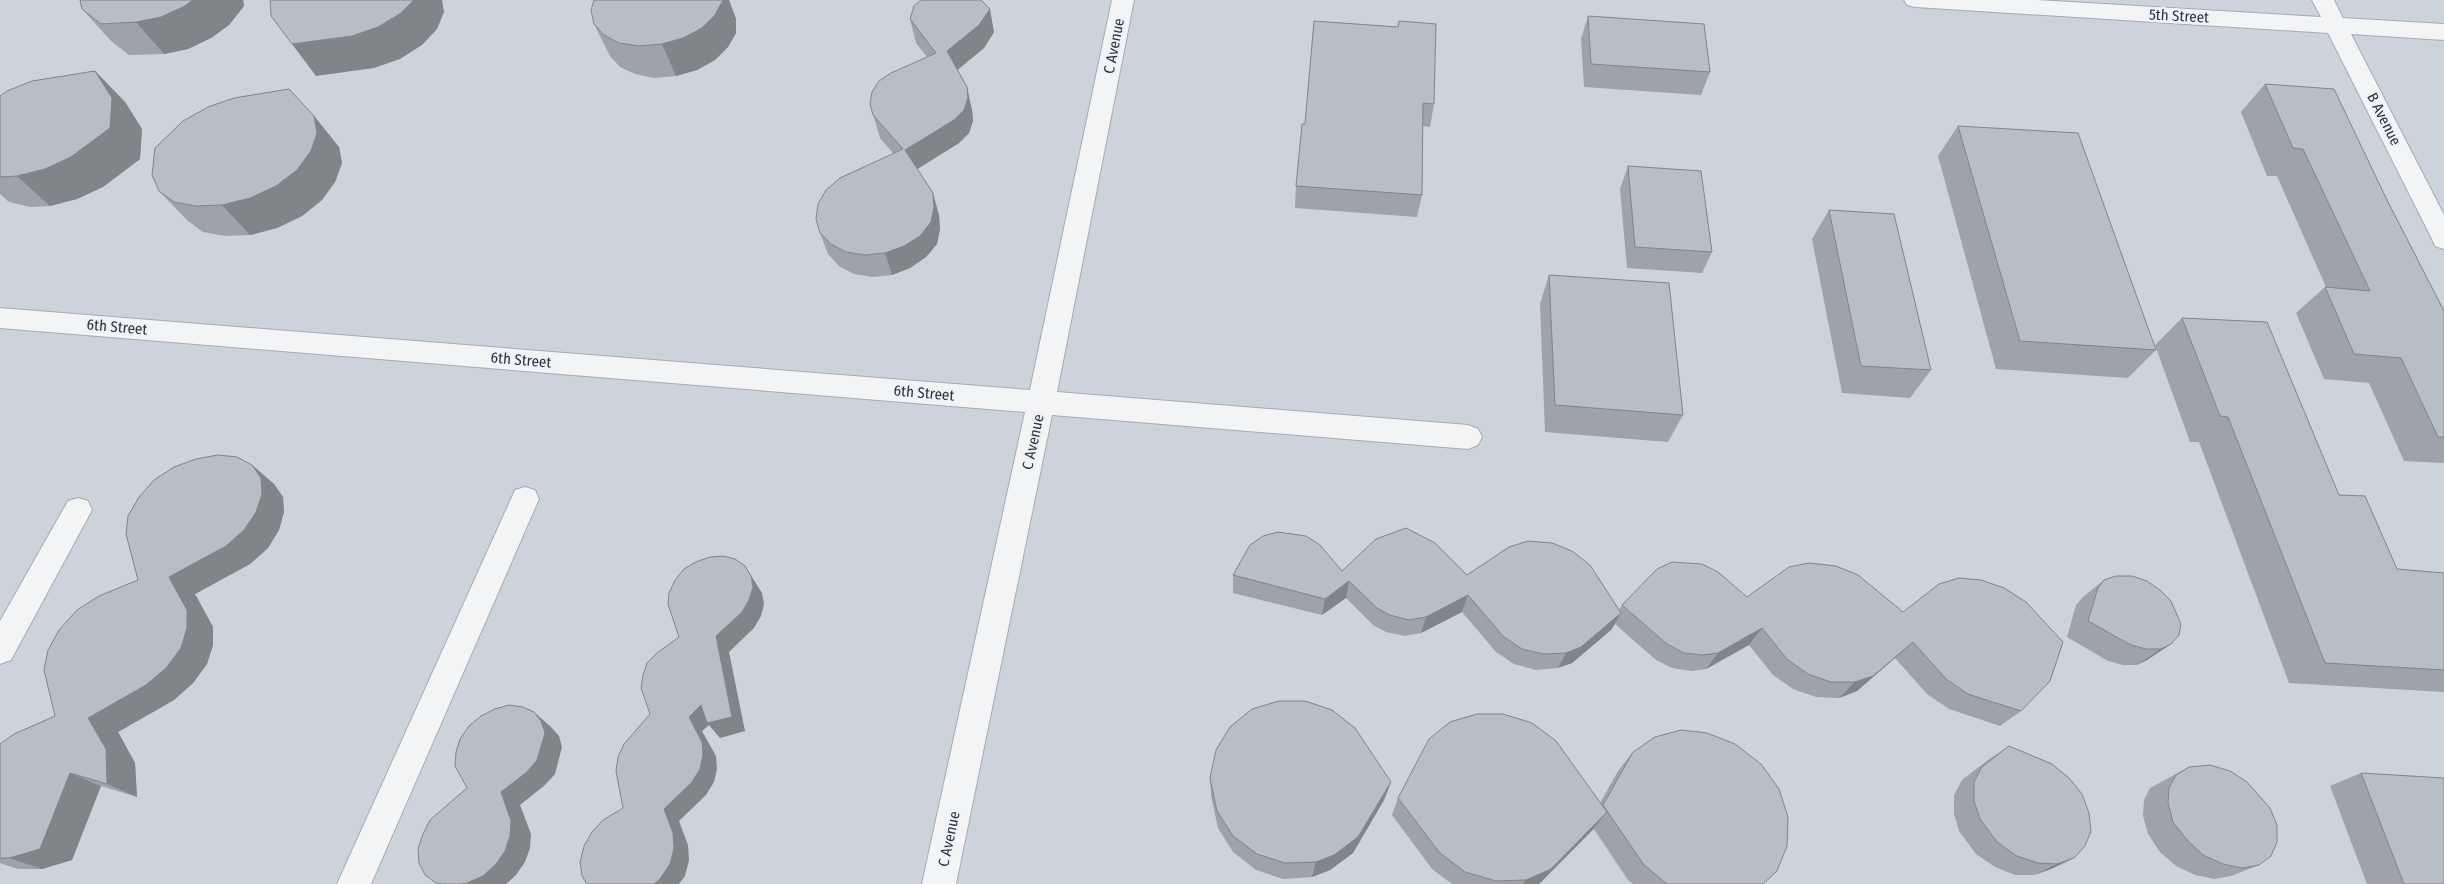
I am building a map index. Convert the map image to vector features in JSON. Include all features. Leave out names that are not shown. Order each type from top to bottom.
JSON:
[{"type":"lane","name":"C Avenue","points":[[939,884],[1041,403],[1123,0]]},
{"type":"lane","name":"5th Street","points":[[1914,0],[2444,32]]},
{"type":"lane","name":"B Avenue","points":[[2323,0],[2444,239]]},
{"type":"lane","name":"6th Street","points":[[0,318],[1468,437]]},
{"type":"lane","points":[[354,884],[525,499]]},
{"type":"lane","points":[[0,650],[78,510]]},
{"type":"shaded area","points":[[0,0],[2444,0],[2444,884],[0,884]]},
{"type":"building","points":[[80,0],[193,0],[185,6],[161,17],[136,22],[101,24],[82,9]]},
{"type":"building","points":[[270,0],[414,0],[401,13],[378,27],[352,36],[292,44],[271,16]]},
{"type":"building","points":[[594,0],[723,0],[715,15],[702,28],[683,38],[662,44],[639,46],[619,43],[604,35],[594,24],[591,10]]},
{"type":"building","points":[[921,0],[981,0],[990,9],[979,25],[947,51],[967,87],[968,98],[964,110],[954,120],[905,150],[933,193],[934,207],[931,222],[920,236],[904,246],[885,253],[865,255],[846,252],[831,244],[820,233],[816,219],[818,204],[826,190],[840,178],[903,149],[873,115],[870,104],[872,92],[879,81],[891,73],[936,53],[910,19],[914,6]]},
{"type":"building","points":[[1588,16],[1704,24],[1710,72],[1591,64]]},
{"type":"building","points":[[1314,21],[1398,27],[1399,21],[1436,24],[1434,104],[1423,103],[1422,195],[1296,186],[1302,124],[1305,124]]},
{"type":"building","points":[[95,71],[112,98],[110,128],[71,157],[45,169],[17,176],[0,177],[0,96],[7,91],[32,81]]},
{"type":"building","points":[[2265,84],[2334,89],[2387,200],[2444,311],[2444,437],[2438,437],[2401,358],[2354,354],[2325,287],[2370,291],[2303,149],[2293,148]]},
{"type":"building","points":[[289,89],[314,116],[317,133],[311,151],[297,170],[276,186],[250,198],[222,205],[196,206],[174,202],[159,191],[152,175],[155,148],[183,121],[208,107],[234,98]]},
{"type":"building","points":[[1958,126],[2078,133],[2156,350],[2020,341]]},
{"type":"building","points":[[1628,166],[1701,171],[1712,252],[1635,247]]},
{"type":"building","points":[[1829,210],[1894,214],[1931,370],[1861,366]]},
{"type":"building","points":[[1549,275],[1669,283],[1683,415],[1555,405]]},
{"type":"building","points":[[2182,318],[2267,322],[2339,495],[2365,496],[2397,569],[2444,573],[2444,670],[2325,663],[2228,417],[2220,416]]},
{"type":"building","points":[[218,455],[237,457],[252,465],[261,478],[262,494],[256,512],[244,530],[226,546],[169,577],[187,610],[187,628],[181,648],[166,668],[146,685],[88,718],[106,749],[107,784],[70,773],[40,849],[9,858],[0,858],[0,744],[14,734],[55,716],[44,670],[48,650],[59,630],[77,610],[99,596],[138,580],[126,534],[128,516],[139,497],[154,480],[174,467],[196,459]]},
{"type":"building","points":[[1406,528],[1435,543],[1467,575],[1509,547],[1528,541],[1552,543],[1572,551],[1590,565],[1621,613],[1581,647],[1566,653],[1544,654],[1522,649],[1503,636],[1468,595],[1426,617],[1409,620],[1390,615],[1377,608],[1349,581],[1325,599],[1233,575],[1250,545],[1263,536],[1278,532],[1306,536],[1320,545],[1342,571],[1376,539]]},
{"type":"building","points":[[723,556],[735,559],[745,566],[751,576],[753,587],[749,600],[742,612],[716,636],[732,717],[707,723],[701,705],[689,717],[702,742],[703,755],[700,769],[692,782],[664,809],[673,833],[674,848],[670,864],[660,879],[654,884],[587,884],[582,876],[580,862],[584,846],[592,832],[603,820],[623,808],[616,771],[618,757],[624,744],[650,714],[641,688],[647,663],[679,637],[668,604],[669,593],[675,580],[684,569],[710,557]]},
{"type":"building","points":[[1672,562],[1702,564],[1718,572],[1747,597],[1789,567],[1809,563],[1836,566],[1858,575],[1903,612],[1939,584],[1959,578],[1981,580],[2004,588],[2026,602],[2063,642],[2050,681],[2021,711],[1968,694],[1946,679],[1913,642],[1873,676],[1855,682],[1831,682],[1808,674],[1787,659],[1762,628],[1718,653],[1703,655],[1684,653],[1667,644],[1622,605],[1657,569]]},
{"type":"building","points":[[2116,576],[2132,576],[2147,581],[2171,601],[2181,624],[2179,635],[2171,644],[2161,649],[2146,649],[2131,645],[2088,621],[2098,588],[2104,580]]},
{"type":"building","points":[[1279,701],[1305,701],[1332,710],[1355,728],[1391,782],[1358,837],[1334,855],[1316,862],[1285,863],[1257,854],[1233,836],[1217,811],[1210,778],[1216,750],[1230,727],[1252,709]]},
{"type":"building","points":[[509,705],[523,707],[534,712],[541,721],[545,733],[537,760],[527,772],[501,792],[511,821],[510,836],[505,851],[496,864],[483,876],[461,884],[436,883],[425,875],[419,863],[418,849],[430,820],[467,788],[455,766],[456,752],[460,739],[469,726],[481,716]]},
{"type":"building","points":[[1477,714],[1503,714],[1532,723],[1556,741],[1607,812],[1551,869],[1526,880],[1496,881],[1465,872],[1440,853],[1398,798],[1429,739],[1450,722]]},
{"type":"building","points":[[1681,730],[1707,733],[1735,744],[1761,764],[1779,789],[1788,817],[1787,846],[1777,871],[1763,884],[1667,884],[1644,865],[1603,805],[1633,752],[1655,737]]},
{"type":"building","points":[[2009,746],[2052,764],[2069,778],[2082,794],[2089,813],[2091,831],[2085,846],[2074,858],[2057,864],[2038,863],[2017,856],[1997,842],[1980,819],[1974,801],[1974,782],[1982,767]]},
{"type":"building","points":[[2210,765],[2230,771],[2247,782],[2270,808],[2277,825],[2277,842],[2271,856],[2259,865],[2242,868],[2223,864],[2203,855],[2187,840],[2173,822],[2168,803],[2169,788],[2176,775],[2189,767]]},
{"type":"building","points":[[2361,773],[2444,778],[2444,884],[2404,884]]}]
